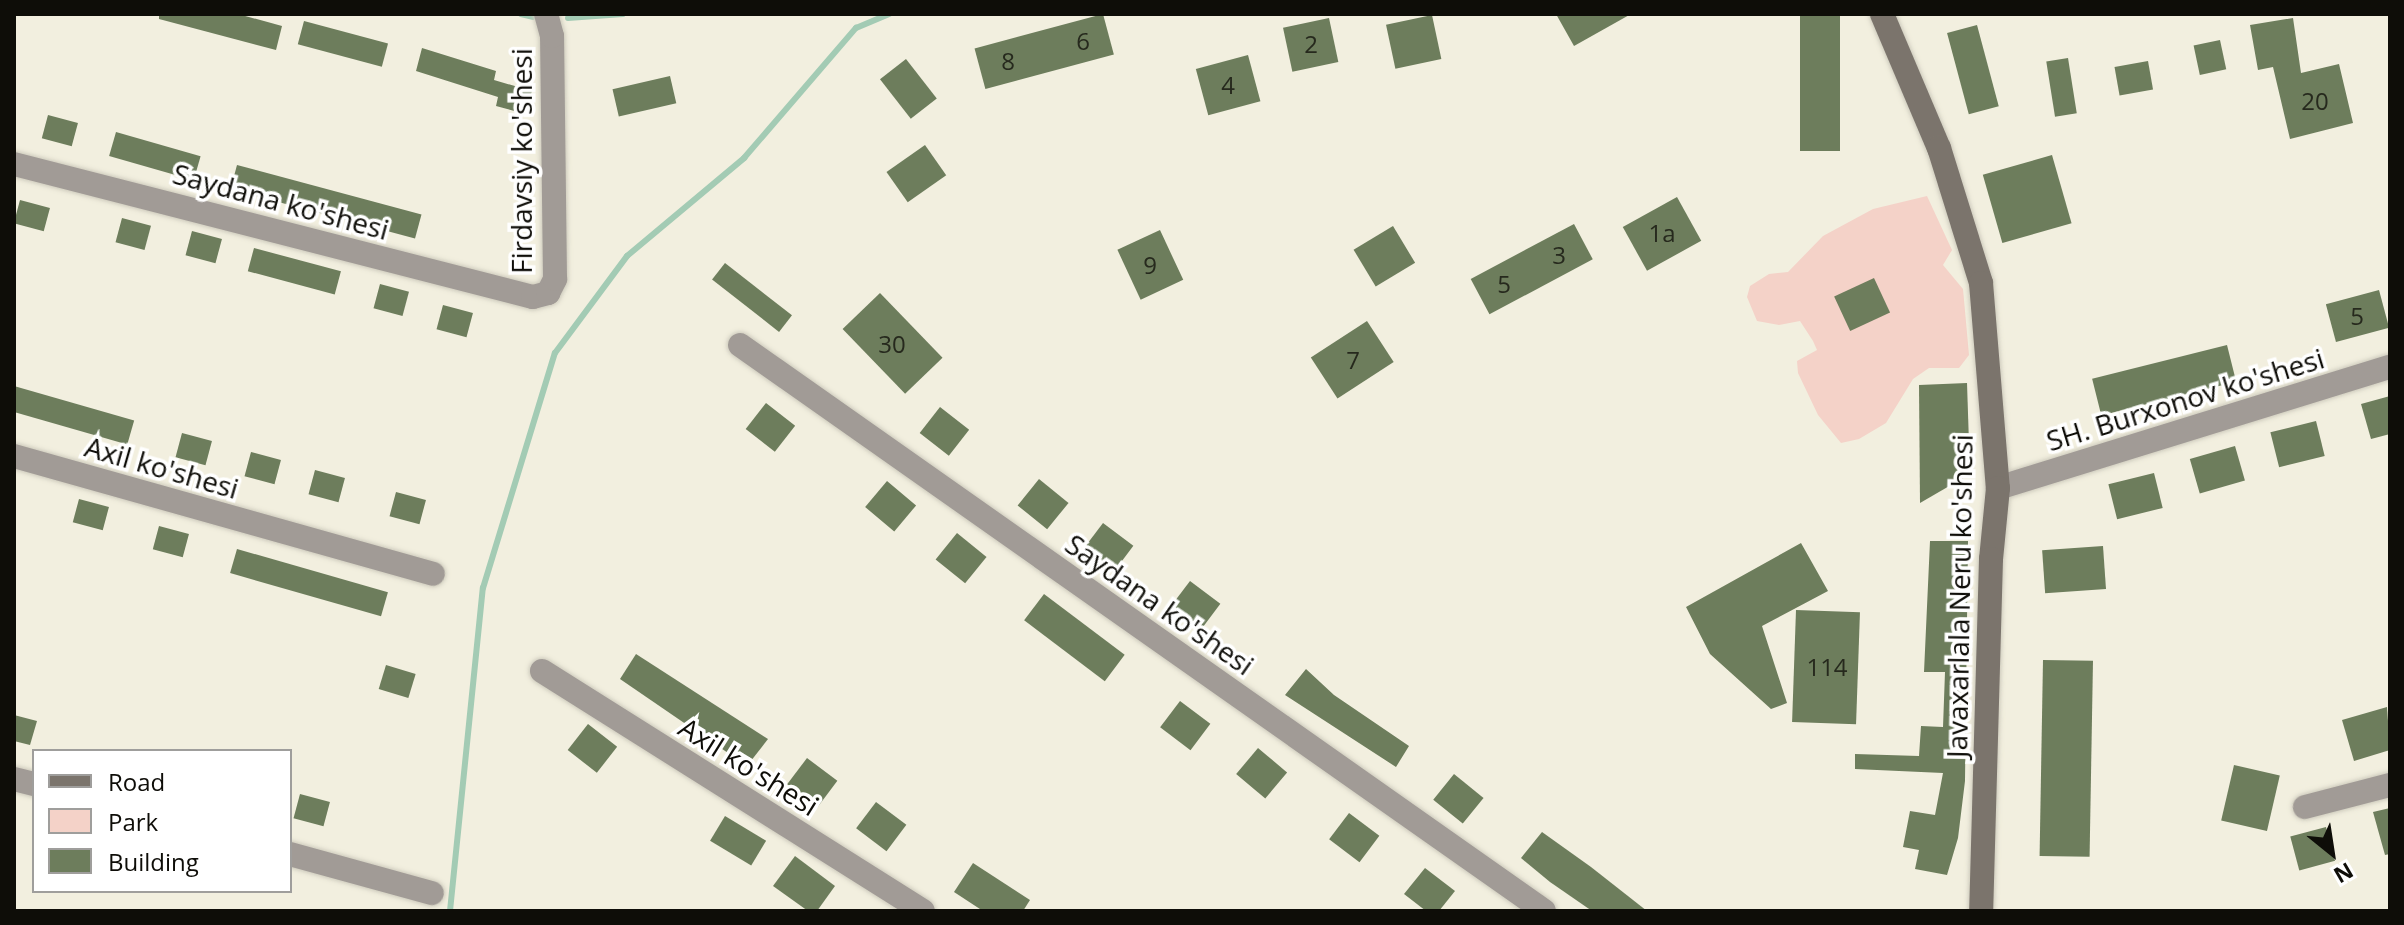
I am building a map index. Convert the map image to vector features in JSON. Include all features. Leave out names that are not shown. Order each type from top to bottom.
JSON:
[{"type":"street","name":"Firdavsiy ko'shesi","points":[[533,297],[548,293],[555,279],[552,36],[546,14]]},
{"type":"street","name":"Javaxarlala Neru ko'shesi","points":[[1882,14],[1939,148],[1981,283],[1998,488],[1991,559],[1981,911]]},
{"type":"street","name":"Saydana ko'shesi","points":[[14,164],[533,297]]},
{"type":"street","name":"Saydana ko'shesi","points":[[740,345],[1544,911]]},
{"type":"street","name":"SH. Burxonov ko'shesi","points":[[1998,488],[2390,367]]},
{"type":"street","name":"Axil ko'shesi","points":[[14,456],[433,574]]},
{"type":"street","name":"Axil ko'shesi","points":[[542,671],[923,911]]},
{"type":"street","points":[[2305,807],[2390,785]]},
{"type":"street","points":[[292,855],[432,893]]},
{"type":"green space","points":[[1927,196],[1952,250],[1943,265],[1963,289],[1969,355],[1959,368],[1929,368],[1913,379],[1886,423],[1859,439],[1841,443],[1818,415],[1798,373],[1797,361],[1817,350],[1813,341],[1800,321],[1779,325],[1757,321],[1747,297],[1750,286],[1769,274],[1788,272],[1823,236],[1873,209]]},
{"type":"building","points":[[159,14],[238,14],[282,26],[276,50],[159,19]]},
{"type":"building","points":[[1103,14],[1114,55],[985,89],[975,48]]},
{"type":"building","points":[[1556,14],[1631,14],[1574,46]]},
{"type":"building","points":[[1800,14],[1840,14],[1840,151],[1800,151]]},
{"type":"building","points":[[1432,15],[1441,59],[1395,69],[1386,25]]},
{"type":"building","points":[[1329,18],[1338,62],[1292,72],[1283,28]]},
{"type":"building","points":[[2293,18],[2301,73],[2339,64],[2353,123],[2290,139],[2273,67],[2258,70],[2250,25]]},
{"type":"building","points":[[304,21],[388,44],[382,67],[298,44]]},
{"type":"building","points":[[1977,25],[1999,106],[1969,114],[1947,33]]},
{"type":"building","points":[[2220,40],[2226,69],[2200,75],[2194,46]]},
{"type":"building","points":[[422,48],[496,71],[494,80],[532,91],[525,114],[496,106],[498,97],[416,71]]},
{"type":"building","points":[[1248,55],[1260,101],[1208,115],[1196,69]]},
{"type":"building","points":[[2068,58],[2077,113],[2055,117],[2046,61]]},
{"type":"building","points":[[906,59],[937,98],[911,119],[880,79]]},
{"type":"building","points":[[2148,61],[2153,90],[2120,95],[2115,67]]},
{"type":"building","points":[[670,76],[676,103],[619,117],[613,89]]},
{"type":"building","points":[[48,115],[78,123],[72,146],[42,138]]},
{"type":"building","points":[[116,132],[201,156],[194,180],[109,156]]},
{"type":"building","points":[[925,145],[946,175],[908,202],[886,172]]},
{"type":"building","points":[[2052,155],[2072,223],[2002,243],[1983,175]]},
{"type":"building","points":[[237,165],[421,214],[415,239],[231,189]]},
{"type":"building","points":[[1677,197],[1701,241],[1647,271],[1623,227]]},
{"type":"building","points":[[20,200],[50,208],[44,231],[14,223]]},
{"type":"building","points":[[122,218],[151,226],[145,250],[116,242]]},
{"type":"building","points":[[1574,224],[1593,259],[1489,314],[1471,279]]},
{"type":"building","points":[[1393,226],[1415,263],[1376,287],[1354,250]]},
{"type":"building","points":[[1160,230],[1183,280],[1141,300],[1117,250]]},
{"type":"building","points":[[192,231],[222,239],[215,263],[186,255]]},
{"type":"building","points":[[254,248],[341,271],[335,294],[248,271]]},
{"type":"building","points":[[725,263],[792,315],[779,332],[712,280]]},
{"type":"building","points":[[1874,278],[1890,312],[1850,331],[1834,297]]},
{"type":"building","points":[[380,284],[409,292],[403,316],[374,308]]},
{"type":"building","points":[[2379,290],[2389,328],[2336,342],[2326,304]]},
{"type":"building","points":[[880,293],[943,358],[905,394],[843,329]]},
{"type":"building","points":[[443,305],[473,313],[466,337],[437,329]]},
{"type":"building","points":[[1367,321],[1394,362],[1337,399],[1311,357]]},
{"type":"building","points":[[2227,345],[2236,382],[2101,415],[2092,379]]},
{"type":"building","points":[[1967,383],[1970,474],[1920,503],[1919,385]]},
{"type":"building","points":[[14,386],[134,420],[127,444],[14,412]]},
{"type":"building","points":[[2390,396],[2390,434],[2371,439],[2361,404]]},
{"type":"building","points":[[766,403],[795,426],[775,452],[746,429]]},
{"type":"building","points":[[940,407],[969,430],[949,456],[920,433]]},
{"type":"building","points":[[2316,421],[2325,456],[2279,467],[2270,432]]},
{"type":"building","points":[[182,433],[212,441],[205,465],[176,457]]},
{"type":"building","points":[[2235,446],[2245,481],[2200,494],[2190,459]]},
{"type":"building","points":[[251,452],[281,460],[274,484],[245,476]]},
{"type":"building","points":[[315,470],[345,478],[338,502],[309,494]]},
{"type":"building","points":[[2154,473],[2163,508],[2117,519],[2108,484]]},
{"type":"building","points":[[1039,479],[1069,503],[1047,529],[1018,505]]},
{"type":"building","points":[[887,481],[916,505],[894,531],[865,507]]},
{"type":"building","points":[[396,492],[426,500],[419,524],[390,516]]},
{"type":"building","points":[[79,499],[109,507],[103,530],[73,522]]},
{"type":"building","points":[[1103,523],[1133,546],[1113,572],[1083,549]]},
{"type":"building","points":[[159,526],[189,534],[183,557],[153,549]]},
{"type":"building","points":[[957,533],[987,557],[965,583],[936,559]]},
{"type":"building","points":[[1930,541],[1968,541],[1965,781],[1958,838],[1947,875],[1915,869],[1919,850],[1903,847],[1910,811],[1935,815],[1943,773],[1855,769],[1855,754],[1919,756],[1921,726],[1943,727],[1945,672],[1924,672]]},
{"type":"building","points":[[1801,543],[1828,591],[1762,626],[1787,703],[1771,709],[1710,654],[1686,607]]},
{"type":"building","points":[[2103,546],[2106,589],[2045,593],[2042,550]]},
{"type":"building","points":[[237,549],[388,592],[381,616],[230,573]]},
{"type":"building","points":[[1190,581],[1220,604],[1200,630],[1170,607]]},
{"type":"building","points":[[1044,594],[1125,655],[1105,681],[1024,620]]},
{"type":"building","points":[[1796,610],[1860,612],[1856,724],[1792,722]]},
{"type":"building","points":[[636,654],[768,739],[747,766],[620,679]]},
{"type":"building","points":[[2043,660],[2093,661],[2090,857],[2040,856]]},
{"type":"building","points":[[386,665],[416,674],[408,698],[379,689]]},
{"type":"building","points":[[1306,669],[1334,695],[1409,746],[1396,767],[1285,695]]},
{"type":"building","points":[[1180,701],[1210,724],[1190,750],[1160,727]]},
{"type":"building","points":[[2387,707],[2390,750],[2354,761],[2342,720]]},
{"type":"building","points":[[14,715],[37,721],[30,745],[14,741]]},
{"type":"building","points":[[588,724],[617,747],[597,773],[568,750]]},
{"type":"building","points":[[1258,748],[1287,772],[1265,798],[1236,774]]},
{"type":"building","points":[[807,758],[837,781],[817,807],[787,784]]},
{"type":"building","points":[[2234,765],[2280,776],[2267,831],[2221,821]]},
{"type":"building","points":[[1454,774],[1484,798],[1463,824],[1433,800]]},
{"type":"building","points":[[300,794],[330,802],[323,826],[294,818]]},
{"type":"building","points":[[876,802],[906,825],[886,851],[856,828]]},
{"type":"building","points":[[2390,808],[2390,854],[2385,855],[2373,812]]},
{"type":"building","points":[[1349,813],[1379,836],[1359,862],[1329,839]]},
{"type":"building","points":[[725,816],[766,841],[751,866],[710,841]]},
{"type":"building","points":[[2326,827],[2335,861],[2299,870],[2290,837]]},
{"type":"building","points":[[1542,832],[1647,911],[1592,911],[1550,882],[1521,858]]},
{"type":"building","points":[[795,856],[835,886],[817,911],[808,911],[773,886]]},
{"type":"building","points":[[973,863],[1030,900],[1023,911],[983,911],[954,892]]},
{"type":"building","points":[[1425,868],[1455,891],[1439,911],[1426,911],[1404,894]]},
{"type":"waterway","points":[[521,14],[533,17]]},
{"type":"waterway","points":[[568,18],[623,14]]},
{"type":"waterway","points":[[450,911],[483,588],[555,353],[627,256],[744,158],[856,28],[889,14]]}]
